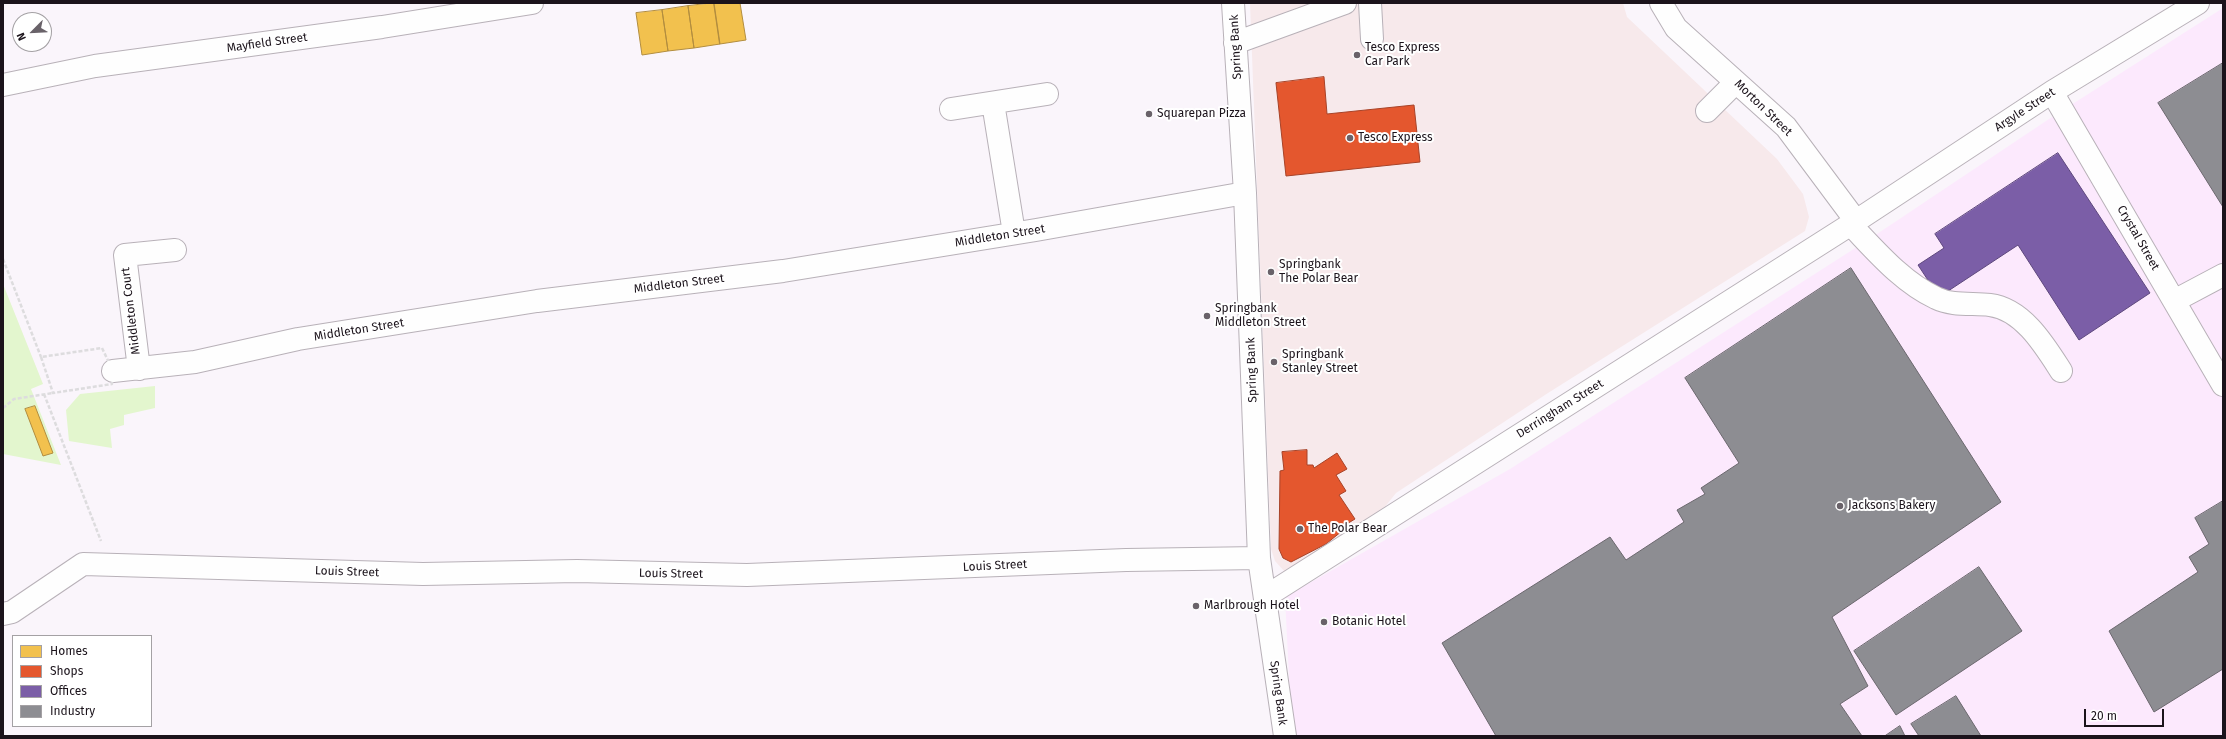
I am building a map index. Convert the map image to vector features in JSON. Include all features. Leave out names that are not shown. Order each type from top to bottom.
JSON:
[{"type":"street","name":"Mayfield Street","points":[[3,85],[95,66],[382,27],[532,3]]},
{"type":"street","name":"Spring Bank","points":[[1234,3],[1235,43],[1245,193],[1259,558],[1285,736]]},
{"type":"street","points":[[1235,43],[1345,3]]},
{"type":"street","points":[[1370,3],[1372,39]]},
{"type":"street","name":"Morton Street","points":[[1661,3],[1676,28],[1786,126],[1853,223],[1895,270],[1933,296],[1942,300],[1992,305],[2016,316],[2028,325],[2043,343],[2061,371]]},
{"type":"street","name":"Argyle Street","points":[[1853,223],[2052,92],[2198,3]]},
{"type":"street","points":[[1707,111],[1736,82]]},
{"type":"street","name":"Crystal Street","points":[[2052,92],[2223,385]]},
{"type":"street","points":[[951,109],[1047,94]]},
{"type":"street","points":[[993,103],[1014,233]]},
{"type":"street","name":"Middleton Street","points":[[113,371],[195,362],[298,339],[530,302],[783,271],[1245,193]]},
{"type":"street","name":"Derringham Street","points":[[1265,597],[1853,223]]},
{"type":"street","name":"Middleton Court","points":[[139,369],[125,255],[175,250]]},
{"type":"street","points":[[2174,301],[2223,275]]},
{"type":"street","name":"Louis Street","points":[[93,564],[423,574],[577,572],[747,575],[1126,560],[1259,558]]},
{"type":"street","points":[[3,614],[12,612],[93,564]]},
{"type":"path","points":[[3,259],[41,357],[53,393]]},
{"type":"path","points":[[3,408],[14,399],[112,384],[113,371],[102,348],[41,357]]},
{"type":"path","points":[[44,394],[104,550],[93,564]]},
{"type":"shaded area","points":[[1250,3],[1623,3],[1627,17],[1777,159],[1803,194],[1809,217],[1805,231],[1548,393],[1396,493],[1380,513],[1285,572],[1275,561],[1271,549]]},
{"type":"shaded area","points":[[2223,8],[2223,736],[1292,736],[1285,597],[1510,469],[1871,238],[2049,119]]},
{"type":"green space","points":[[3,284],[43,384],[31,389],[61,465],[3,454]]},
{"type":"green space","points":[[155,386],[155,408],[124,415],[124,425],[110,429],[112,448],[69,441],[66,410],[80,394]]},
{"type":"building: Homes","points":[[714,3],[740,3],[746,40],[720,44]]},
{"type":"building: Homes","points":[[714,3],[720,44],[694,48],[688,6]]},
{"type":"building: Homes","points":[[688,6],[694,48],[668,51],[662,10]]},
{"type":"building: Homes","points":[[662,10],[668,51],[642,55],[636,13]]},
{"type":"building: Homes","points":[[35,406],[53,453],[43,456],[25,409]]},
{"type":"building: Shops","name":"Tesco Express","points":[[1324,77],[1327,114],[1414,105],[1420,162],[1286,176],[1276,83]]},
{"type":"building: Shops","points":[[1307,450],[1307,465],[1313,465],[1314,468],[1337,453],[1347,469],[1336,475],[1346,491],[1339,495],[1355,519],[1340,528],[1342,531],[1326,544],[1291,562],[1283,558],[1279,549],[1280,471],[1284,470],[1282,452]]},
{"type":"building: Offices","points":[[2058,153],[2150,293],[2079,340],[2018,245],[1939,297],[1918,265],[1944,248],[1935,234]]},
{"type":"building: Industry","points":[[2223,63],[2223,207],[2158,103]]},
{"type":"building: Industry","name":"Jacksons Bakery","points":[[1851,268],[2001,502],[1832,617],[1868,686],[1840,704],[1862,736],[1496,736],[1442,643],[1610,537],[1626,560],[1684,522],[1677,510],[1705,494],[1701,488],[1739,463],[1685,378]]},
{"type":"building: Industry","points":[[2223,501],[2223,669],[2154,712],[2109,631],[2198,572],[2189,557],[2209,544],[2195,518]]},
{"type":"building: Industry","points":[[1979,567],[2022,631],[1896,715],[1854,651]]},
{"type":"building: Industry","points":[[1956,696],[1981,736],[1919,736],[1911,724]]},
{"type":"building: Industry","points":[[1900,726],[1905,736],[1885,736]]},
{"type":"place","name":"Tesco Express Car Park","points":[[1357,55]]},
{"type":"place","name":"Squarepan Pizza","points":[[1149,114]]},
{"type":"place","name":"Tesco Express","points":[[1350,138]]},
{"type":"place","name":"Springbank The Polar Bear","points":[[1271,272]]},
{"type":"place","name":"Springbank Middleton Street","points":[[1207,316]]},
{"type":"place","name":"Springbank Stanley Street","points":[[1274,362]]},
{"type":"place","name":"Jacksons Bakery","points":[[1840,506]]},
{"type":"place","name":"The Polar Bear","points":[[1300,529]]},
{"type":"place","name":"Marlbrough Hotel","points":[[1196,606]]},
{"type":"place","name":"Botanic Hotel","points":[[1324,622]]}]
